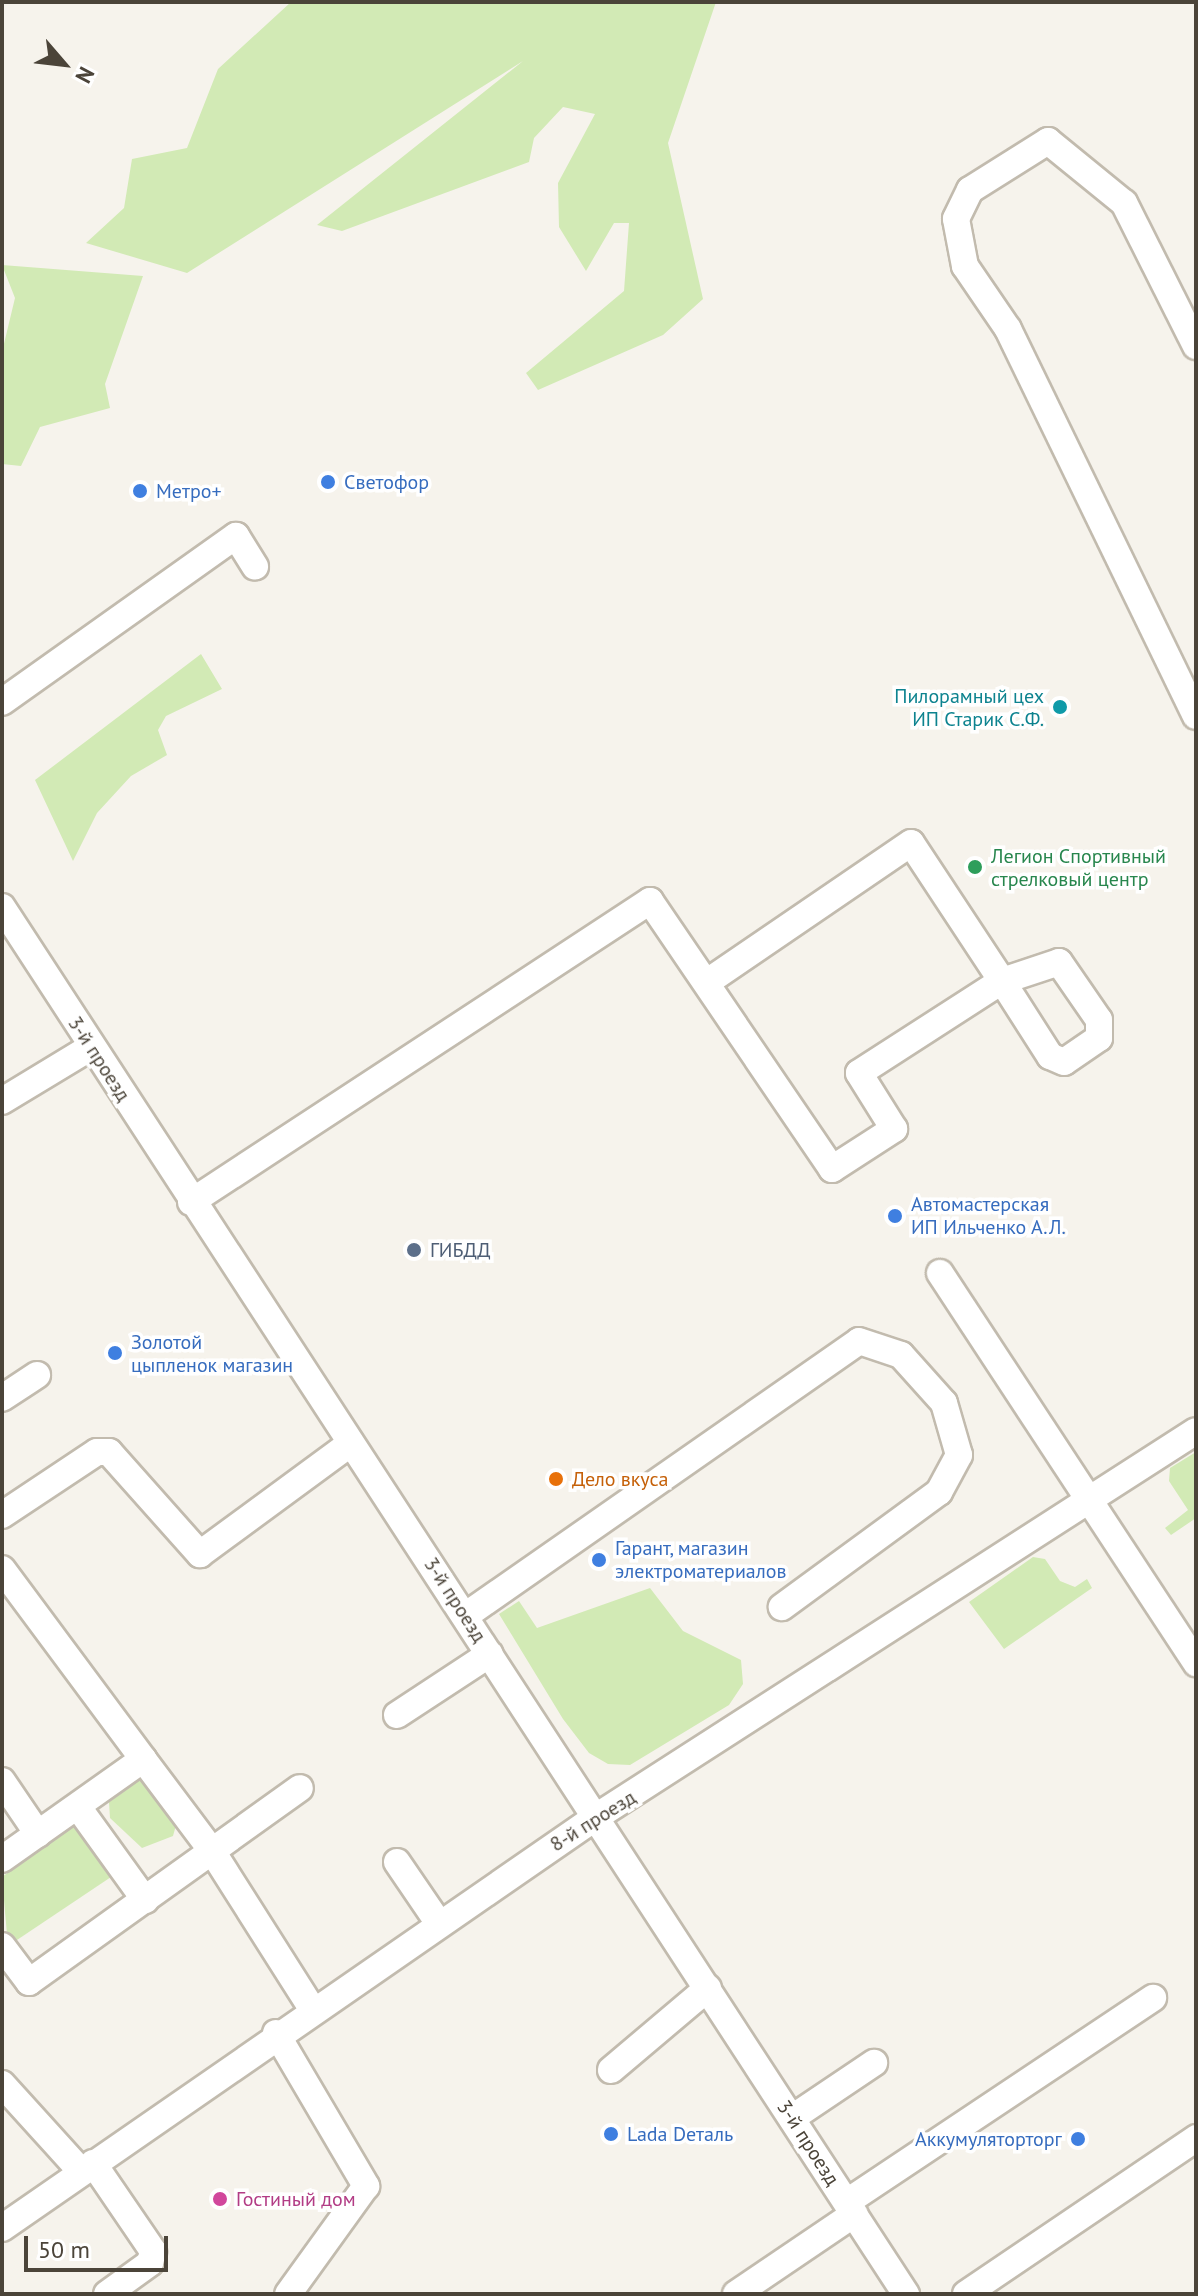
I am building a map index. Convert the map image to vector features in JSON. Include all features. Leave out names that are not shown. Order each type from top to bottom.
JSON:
[{"type":"street","points":[[1196,346],[1124,203],[1048,141],[970,190],[956,219],[965,266],[1008,329],[1196,716]]},
{"type":"street","points":[[2,702],[236,536],[255,567]]},
{"type":"street","points":[[191,1202],[650,901],[710,980],[832,1169],[894,1129],[859,1073],[1002,981],[911,843],[710,980]]},
{"type":"street","name":"3-й проезд","points":[[2,907],[191,1202],[490,1654],[906,2294]]},
{"type":"street","points":[[2,1101],[91,1047]]},
{"type":"street","points":[[940,1273],[1196,1663]]},
{"type":"street","points":[[465,1616],[859,1341],[901,1355],[944,1403],[959,1455],[939,1492],[782,1607]]},
{"type":"street","points":[[2,1398],[37,1375]]},
{"type":"street","name":"8-й проезд","points":[[2,2228],[311,2007],[438,1922],[1196,1431]]},
{"type":"street","points":[[2,1515],[97,1452],[109,1452],[200,1554],[351,1443]]},
{"type":"street","points":[[2,1569],[212,1851],[311,2007]]},
{"type":"street","points":[[397,1715],[490,1654]]},
{"type":"street","points":[[2,1859],[143,1759]]},
{"type":"street","points":[[2,1781],[38,1834]]},
{"type":"street","points":[[2,1946],[29,1982],[300,1788]]},
{"type":"street","points":[[78,1807],[145,1900]]},
{"type":"street","points":[[397,1862],[438,1922]]},
{"type":"street","points":[[611,2070],[708,1988]]},
{"type":"street","points":[[736,2294],[850,2208],[1153,1998]]},
{"type":"street","points":[[276,2033],[366,2186],[288,2294]]},
{"type":"street","points":[[792,2118],[874,2063]]},
{"type":"street","points":[[2,2084],[87,2167],[153,2251],[150,2263],[107,2294]]},
{"type":"street","points":[[966,2294],[1196,2138]]},
{"type":"green space","points":[[291,2],[716,2],[668,143],[703,299],[663,335],[538,390],[526,373],[624,291],[629,223],[614,223],[586,271],[559,227],[558,183],[595,114],[563,107],[534,138],[529,162],[342,231],[317,225],[523,61],[187,273],[86,243],[124,208],[132,159],[187,148],[218,69]]},
{"type":"green space","points":[[2,265],[143,276],[105,384],[110,408],[40,427],[21,466],[2,464],[2,352],[15,298]]},
{"type":"green space","points":[[201,654],[222,689],[166,716],[158,730],[167,755],[131,776],[97,813],[73,861],[35,780]]},
{"type":"green space","points":[[1196,1452],[1196,1518],[1171,1535],[1165,1528],[1188,1510],[1169,1481],[1170,1468]]},
{"type":"green space","points":[[1033,1557],[1045,1559],[1060,1581],[1075,1587],[1087,1579],[1092,1588],[1004,1649],[969,1602]]},
{"type":"green space","points":[[650,1588],[683,1631],[741,1660],[743,1684],[729,1705],[630,1765],[608,1764],[589,1753],[563,1719],[499,1614],[519,1601],[537,1628]]},
{"type":"green space","points":[[141,1777],[178,1818],[173,1836],[142,1848],[110,1818],[109,1802]]},
{"type":"green space","points":[[74,1824],[114,1875],[8,1946],[2,1877]]},
{"type":"place","name":"Светофор","points":[[328,482]]},
{"type":"place","name":"Метро+","points":[[140,491]]},
{"type":"place","name":"Пилорамный цех ИП Старик С.Ф.","points":[[1060,707]]},
{"type":"place","name":"Легион Спортивный стрелковый центр","points":[[975,867]]},
{"type":"place","name":"Автомастерская ИП Ильченко А.Л.","points":[[895,1216]]},
{"type":"place","name":"ГИБДД","points":[[414,1250]]},
{"type":"place","name":"Золотой цыпленок магазин","points":[[115,1353]]},
{"type":"place","name":"Дело вкуса","points":[[556,1479]]},
{"type":"place","name":"Гарант, магазин электроматериалов","points":[[599,1560]]},
{"type":"place","name":"Lada Dеталь","points":[[611,2134]]},
{"type":"place","name":"Аккумуляторторг","points":[[1078,2139]]},
{"type":"place","name":"Гостиный дом","points":[[220,2199]]}]
